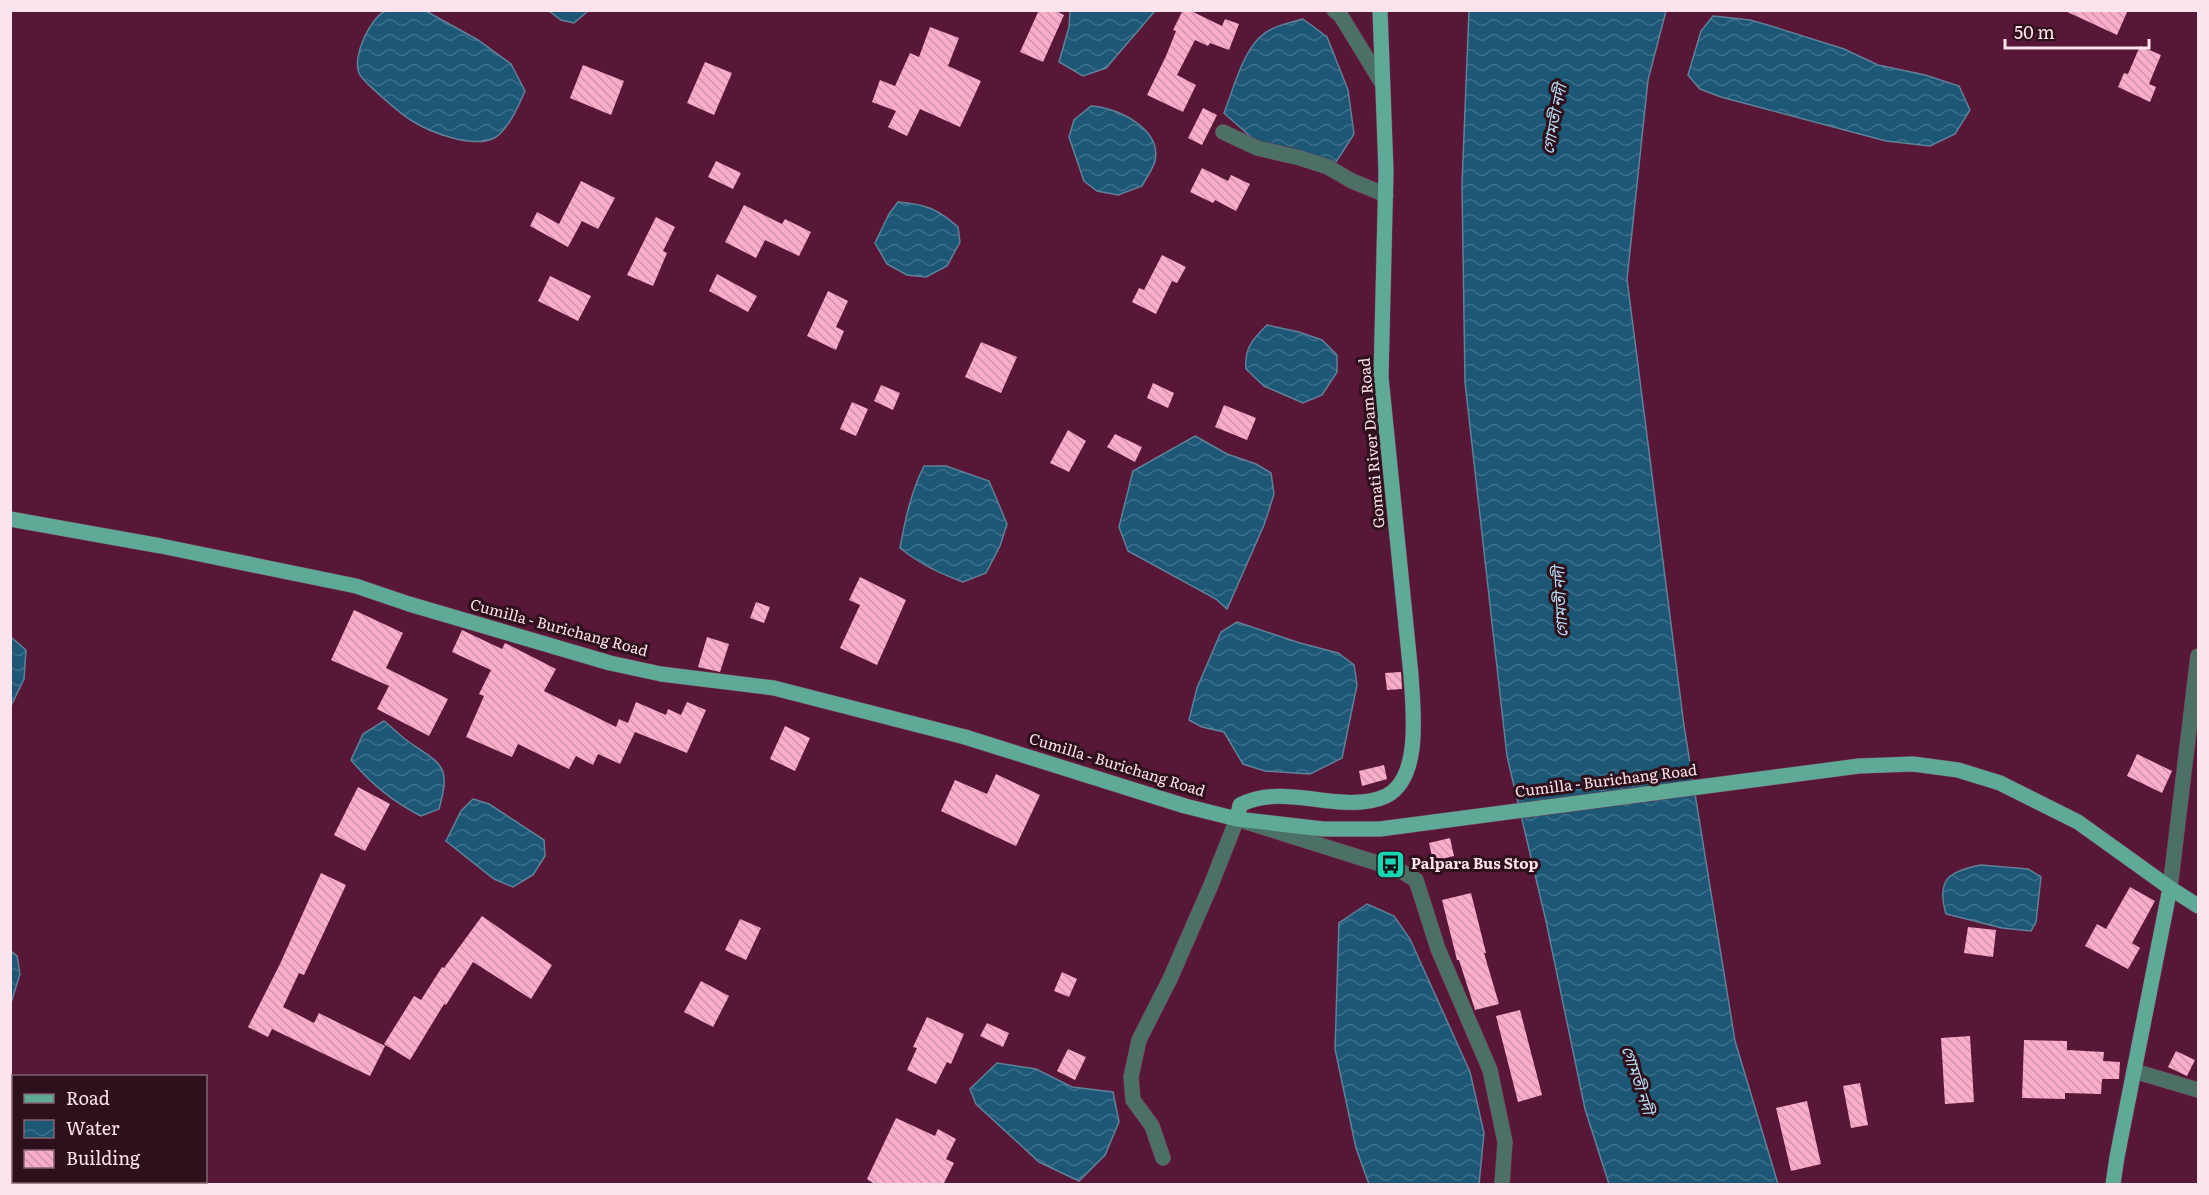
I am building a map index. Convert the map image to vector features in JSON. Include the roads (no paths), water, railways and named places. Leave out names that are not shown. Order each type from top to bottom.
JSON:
[{"type":"main road","name":"Gomati River Dam Road","points":[[1237,819],[1240,805],[1251,799],[1273,796],[1354,802],[1385,796],[1395,790],[1404,779],[1409,763],[1414,723],[1411,675],[1381,378],[1386,195],[1380,10]]},
{"type":"main road","name":"Cumilla - Burichang Road","points":[[10,519],[161,546],[357,586],[429,610],[610,663],[661,674],[774,688],[965,736],[1185,806],[1237,819],[1323,830],[1357,831],[1859,766],[1913,764],[1958,770],[2000,783],[2078,822],[2199,906]]},
{"type":"main road","points":[[2113,1185],[2170,888]]},
{"type":"street","points":[[1334,10],[1341,16],[1382,83]]},
{"type":"street","points":[[1223,132],[1257,148],[1328,167],[1352,181],[1386,195]]},
{"type":"street","points":[[2170,888],[2199,656]]},
{"type":"street","points":[[1163,1158],[1152,1126],[1133,1100],[1131,1077],[1139,1040],[1170,979],[1212,885],[1237,819],[1383,865],[1416,880],[1438,949],[1490,1070],[1505,1142],[1502,1185]]},
{"type":"street","points":[[2134,1071],[2199,1090]]},
{"type":"water","points":[[387,10],[426,11],[478,40],[511,64],[525,91],[513,116],[501,133],[496,137],[476,142],[440,134],[409,119],[364,80],[357,66],[360,48],[374,21]]},
{"type":"water","points":[[1070,10],[1155,11],[1106,68],[1083,76],[1059,62],[1069,27]]},
{"type":"water","points":[[549,11],[588,11],[574,23],[561,20]]},
{"type":"water","name":"গোমতী নদী","points":[[1469,11],[1666,11],[1648,80],[1627,279],[1684,726],[1735,1041],[1778,1184],[1609,1184],[1585,1109],[1546,921],[1507,756],[1465,382],[1462,184]]},
{"type":"water","points":[[1713,16],[1750,20],[1844,49],[1878,65],[1925,75],[1959,86],[1970,110],[1955,134],[1930,146],[1886,141],[1721,97],[1700,89],[1688,75],[1701,31]]},
{"type":"water","points":[[1303,19],[1327,37],[1348,90],[1354,134],[1336,162],[1258,143],[1224,113],[1239,73],[1254,44],[1270,30]]},
{"type":"water","points":[[1091,106],[1102,107],[1125,115],[1145,130],[1152,139],[1155,161],[1142,186],[1118,195],[1097,191],[1084,181],[1069,137],[1074,120]]},
{"type":"water","points":[[898,202],[931,208],[958,227],[960,242],[947,266],[926,277],[907,275],[887,264],[875,243],[889,214]]},
{"type":"water","points":[[1267,325],[1322,340],[1337,355],[1337,372],[1322,395],[1303,403],[1264,386],[1246,369],[1246,355],[1250,344]]},
{"type":"water","points":[[1195,436],[1227,454],[1256,464],[1271,473],[1274,494],[1264,525],[1227,609],[1216,599],[1128,551],[1119,527],[1133,471]]},
{"type":"water","points":[[924,466],[946,466],[989,481],[1007,524],[1000,546],[986,573],[963,582],[930,568],[900,548],[909,506]]},
{"type":"water","points":[[1237,622],[1338,653],[1354,665],[1357,685],[1342,758],[1310,774],[1265,771],[1243,764],[1224,732],[1202,727],[1189,720],[1197,688],[1221,632]]},
{"type":"water","points":[[11,637],[26,650],[24,679],[11,706]]},
{"type":"water","points":[[384,721],[430,756],[441,768],[444,784],[439,809],[421,816],[411,811],[383,792],[351,760],[363,734]]},
{"type":"water","points":[[473,799],[489,804],[544,840],[545,856],[533,875],[513,887],[494,879],[446,841],[461,811]]},
{"type":"water","points":[[1981,865],[2028,869],[2041,877],[2036,922],[2031,931],[2002,928],[1946,914],[1943,892],[1948,879],[1961,870]]},
{"type":"water","points":[[1367,904],[1394,916],[1410,939],[1470,1072],[1484,1133],[1479,1184],[1369,1184],[1356,1148],[1335,1049],[1339,923]]},
{"type":"water","points":[[11,951],[17,956],[20,974],[11,1003]]},
{"type":"water","points":[[997,1063],[1036,1069],[1072,1087],[1113,1092],[1119,1122],[1105,1155],[1079,1181],[1039,1162],[976,1104],[970,1089]]},
{"type":"place","name":"Palpara Bus Stop","points":[[1390,864]]}]
